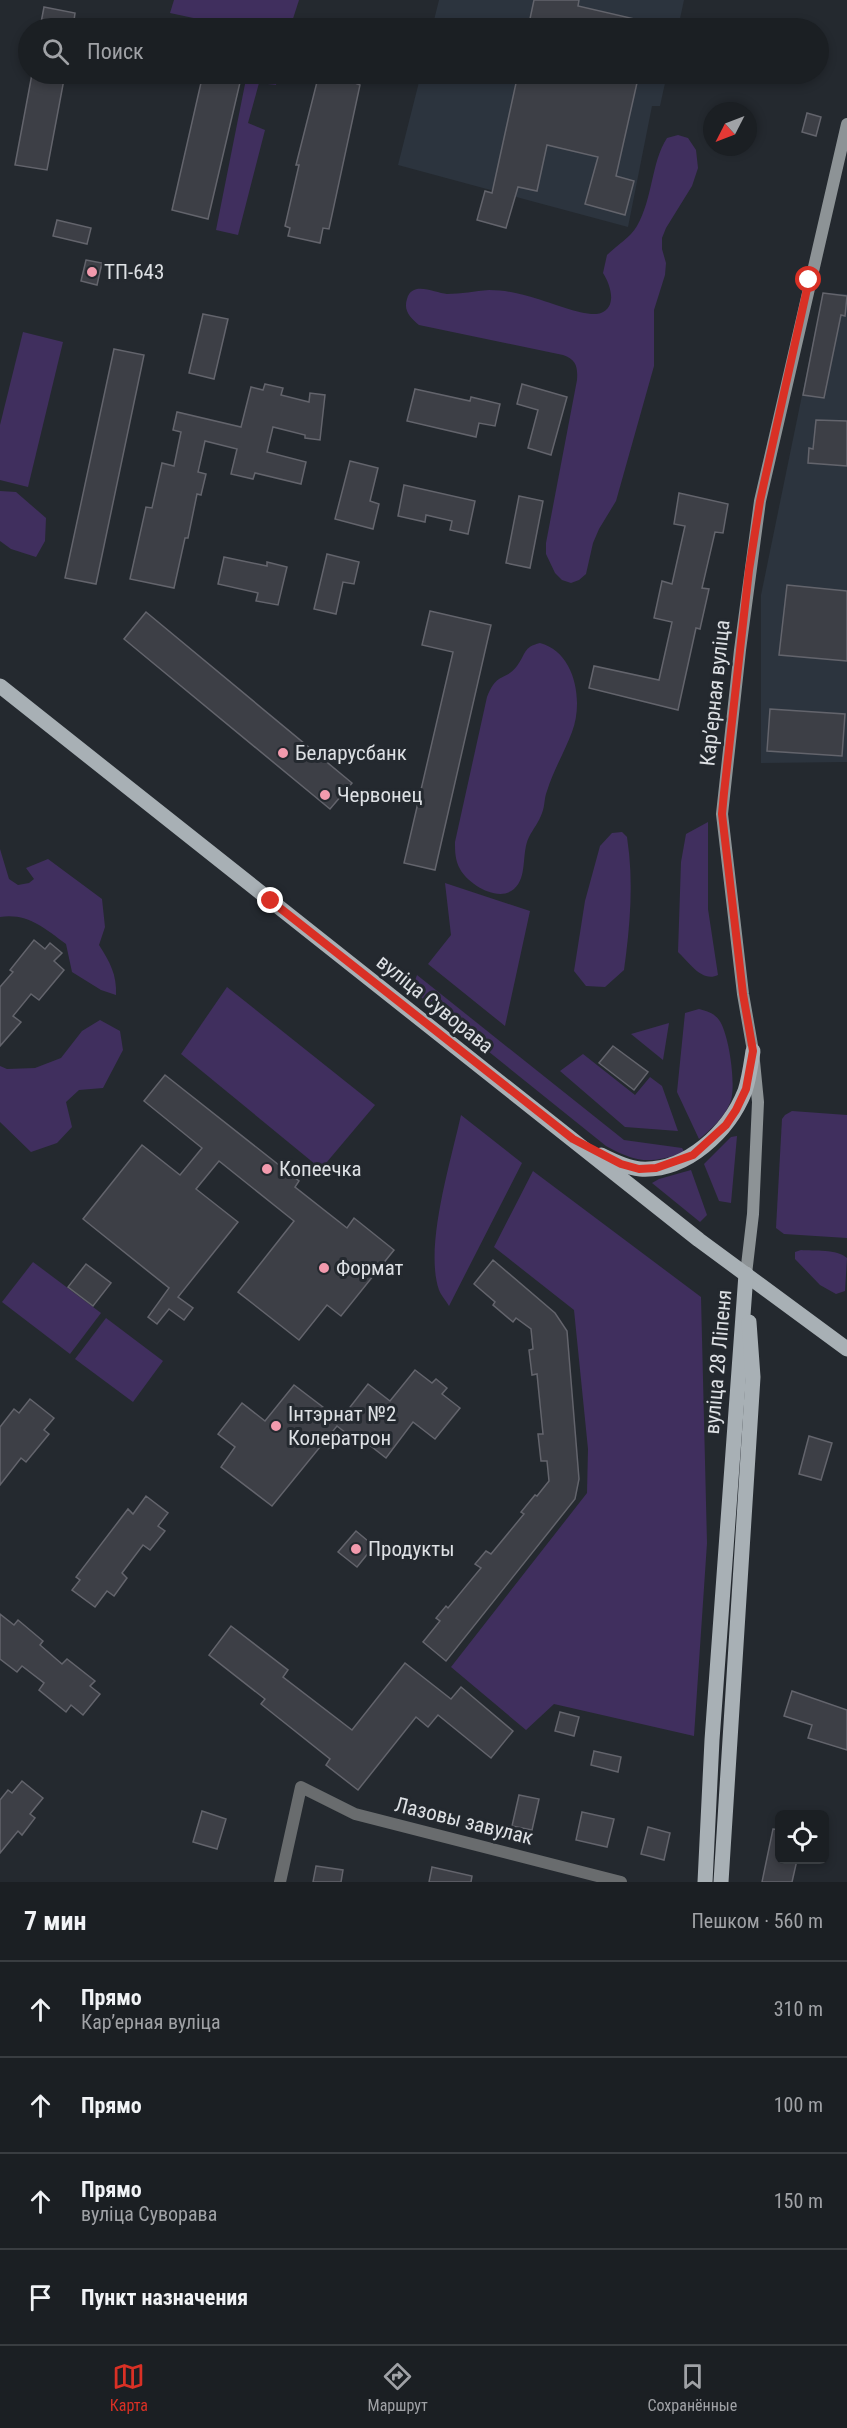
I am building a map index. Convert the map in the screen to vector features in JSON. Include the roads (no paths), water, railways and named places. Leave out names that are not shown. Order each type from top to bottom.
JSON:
[{"type":"main road","name":"вуліца Суворава","points":[[0,686],[699,1240],[847,1349]]},
{"type":"main road","points":[[573,1139],[603,1156],[639,1169],[656,1168],[693,1155],[726,1125],[736,1110],[746,1089],[753,1051]]},
{"type":"main road","name":"вуліца 28 Ліпеня","points":[[705,1882],[712,1740],[746,1274]]},
{"type":"main road","name":"вуліца 28 Ліпеня","points":[[721,1882],[753,1377],[746,1274]]},
{"type":"street","name":"Карʼерная вуліца","points":[[746,1274],[753,1214],[758,1102],[723,825],[724,793],[749,570],[760,501],[847,124]]},
{"type":"street","name":"Лазовы завулак","points":[[280,1882],[301,1787],[355,1814],[621,1882]]},
{"type":"place","name":"ТП-643","points":[[92,272]]},
{"type":"place","name":"Беларусбанк","points":[[283,753]]},
{"type":"place","name":"Червонец","points":[[325,795]]},
{"type":"place","name":"Копеечка","points":[[267,1169]]},
{"type":"place","name":"Формат","points":[[324,1268]]},
{"type":"place","name":"Інтэрнат №2 Колератрон","points":[[276,1426]]},
{"type":"place","name":"Продукты","points":[[356,1549]]}]
